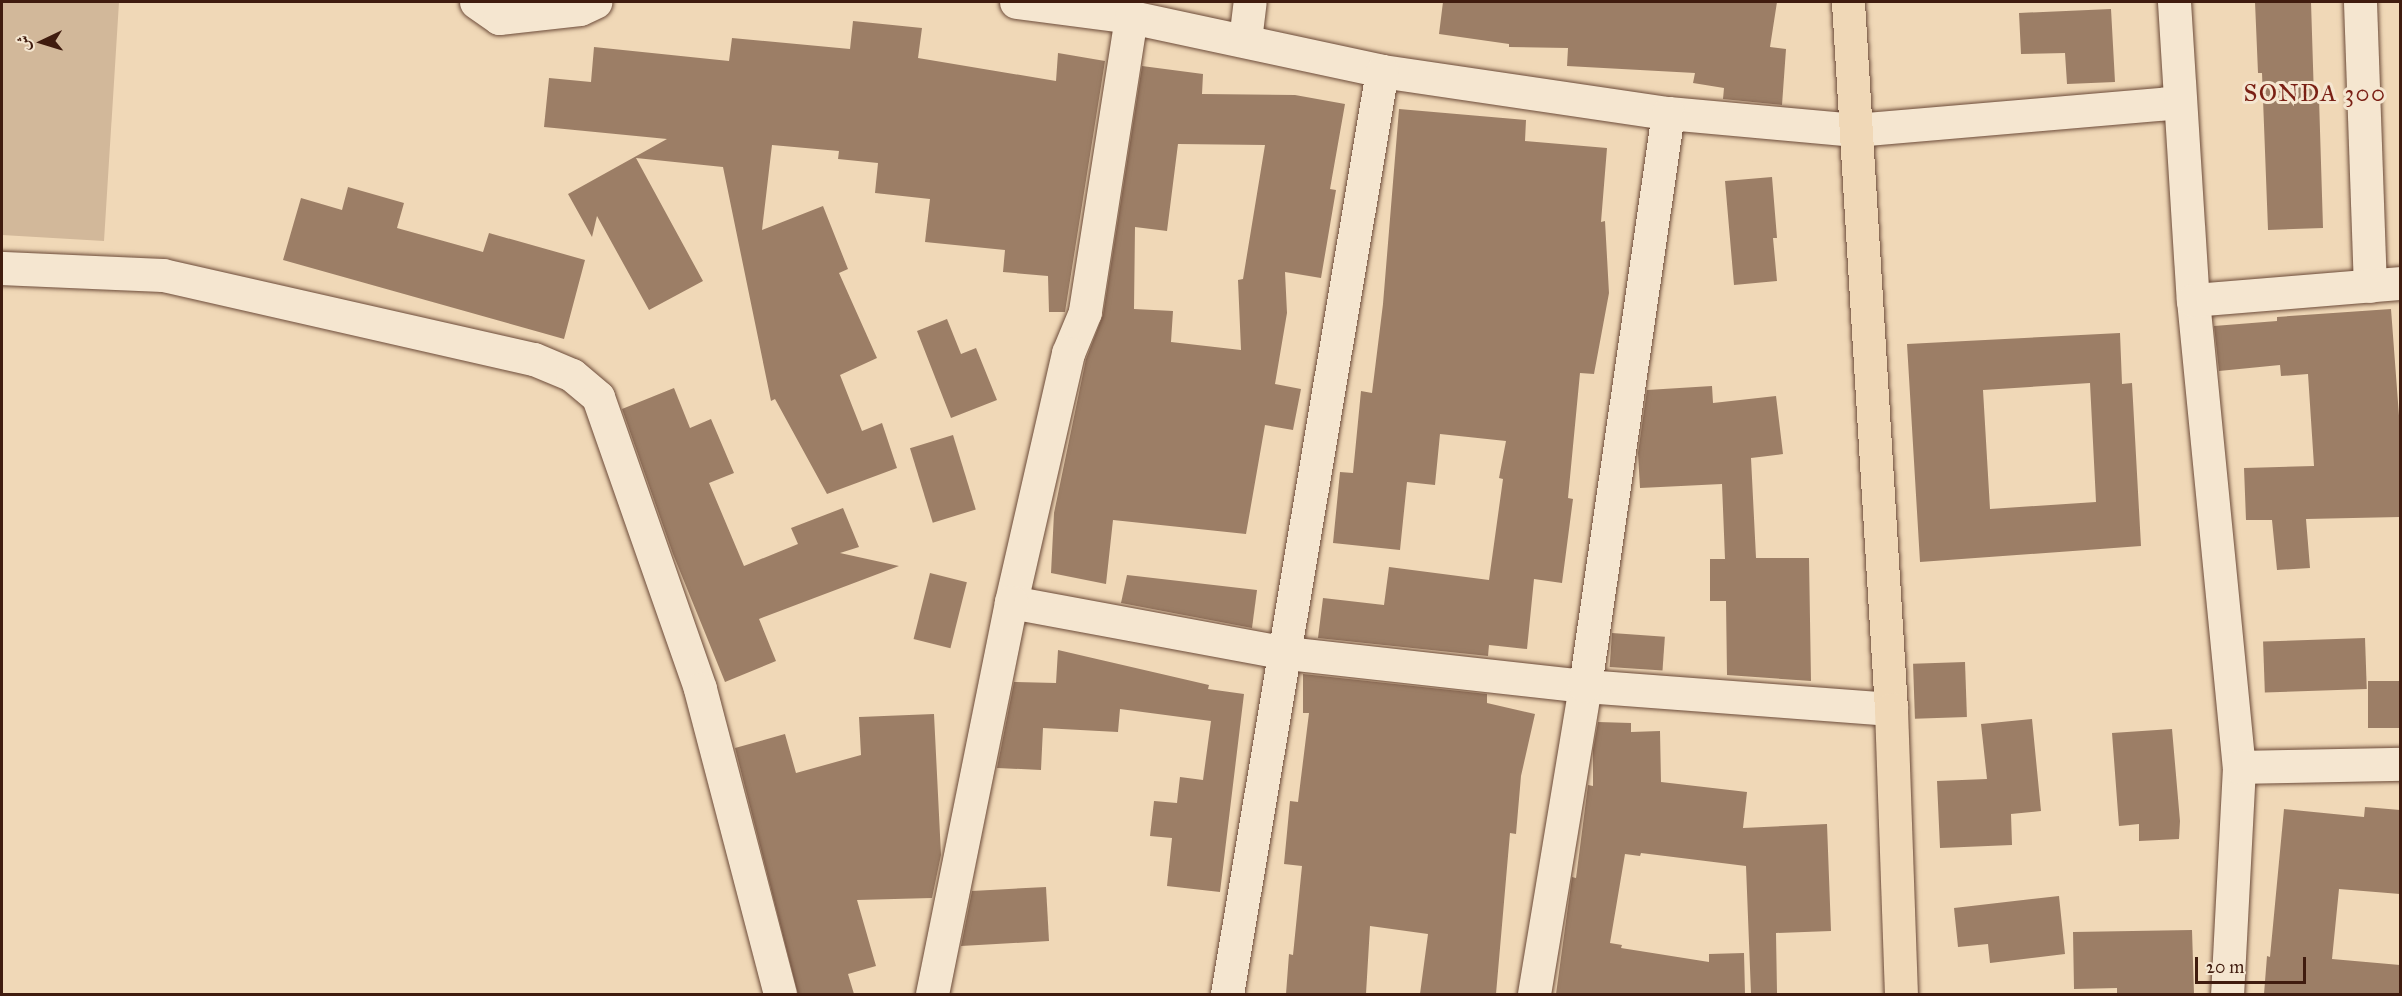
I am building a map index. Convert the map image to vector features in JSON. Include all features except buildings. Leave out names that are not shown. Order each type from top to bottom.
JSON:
[{"type":"main road","points":[[1848,2],[1892,709],[1901,994]]},
{"type":"street","points":[[476,2],[499,18],[580,9],[595,2]]},
{"type":"street","points":[[1016,2],[1131,17],[1382,71],[1668,113],[1855,130],[2180,102]]},
{"type":"street","points":[[1245,40],[1250,2]]},
{"type":"street","points":[[2174,2],[2193,300],[2239,767],[2227,994]]},
{"type":"street","points":[[2193,300],[2385,285],[2360,2]]},
{"type":"street","points":[[932,994],[1011,602],[1068,353],[1084,312],[1131,17]]},
{"type":"street","points":[[1227,994],[1382,71]]},
{"type":"street","points":[[1534,994],[1584,686],[1668,113]]},
{"type":"street","points":[[2,268],[163,275],[534,359],[572,375],[598,397],[700,688],[780,994]]},
{"type":"street","points":[[1011,602],[1286,653],[1584,686],[1892,709]]},
{"type":"street","points":[[2239,767],[2400,764]]},
{"type":"shaded area","points":[[2,2],[119,2],[104,241],[2,235]]},
{"type":"district","name":"SONDA 300","points":[[2315,94]]}]
